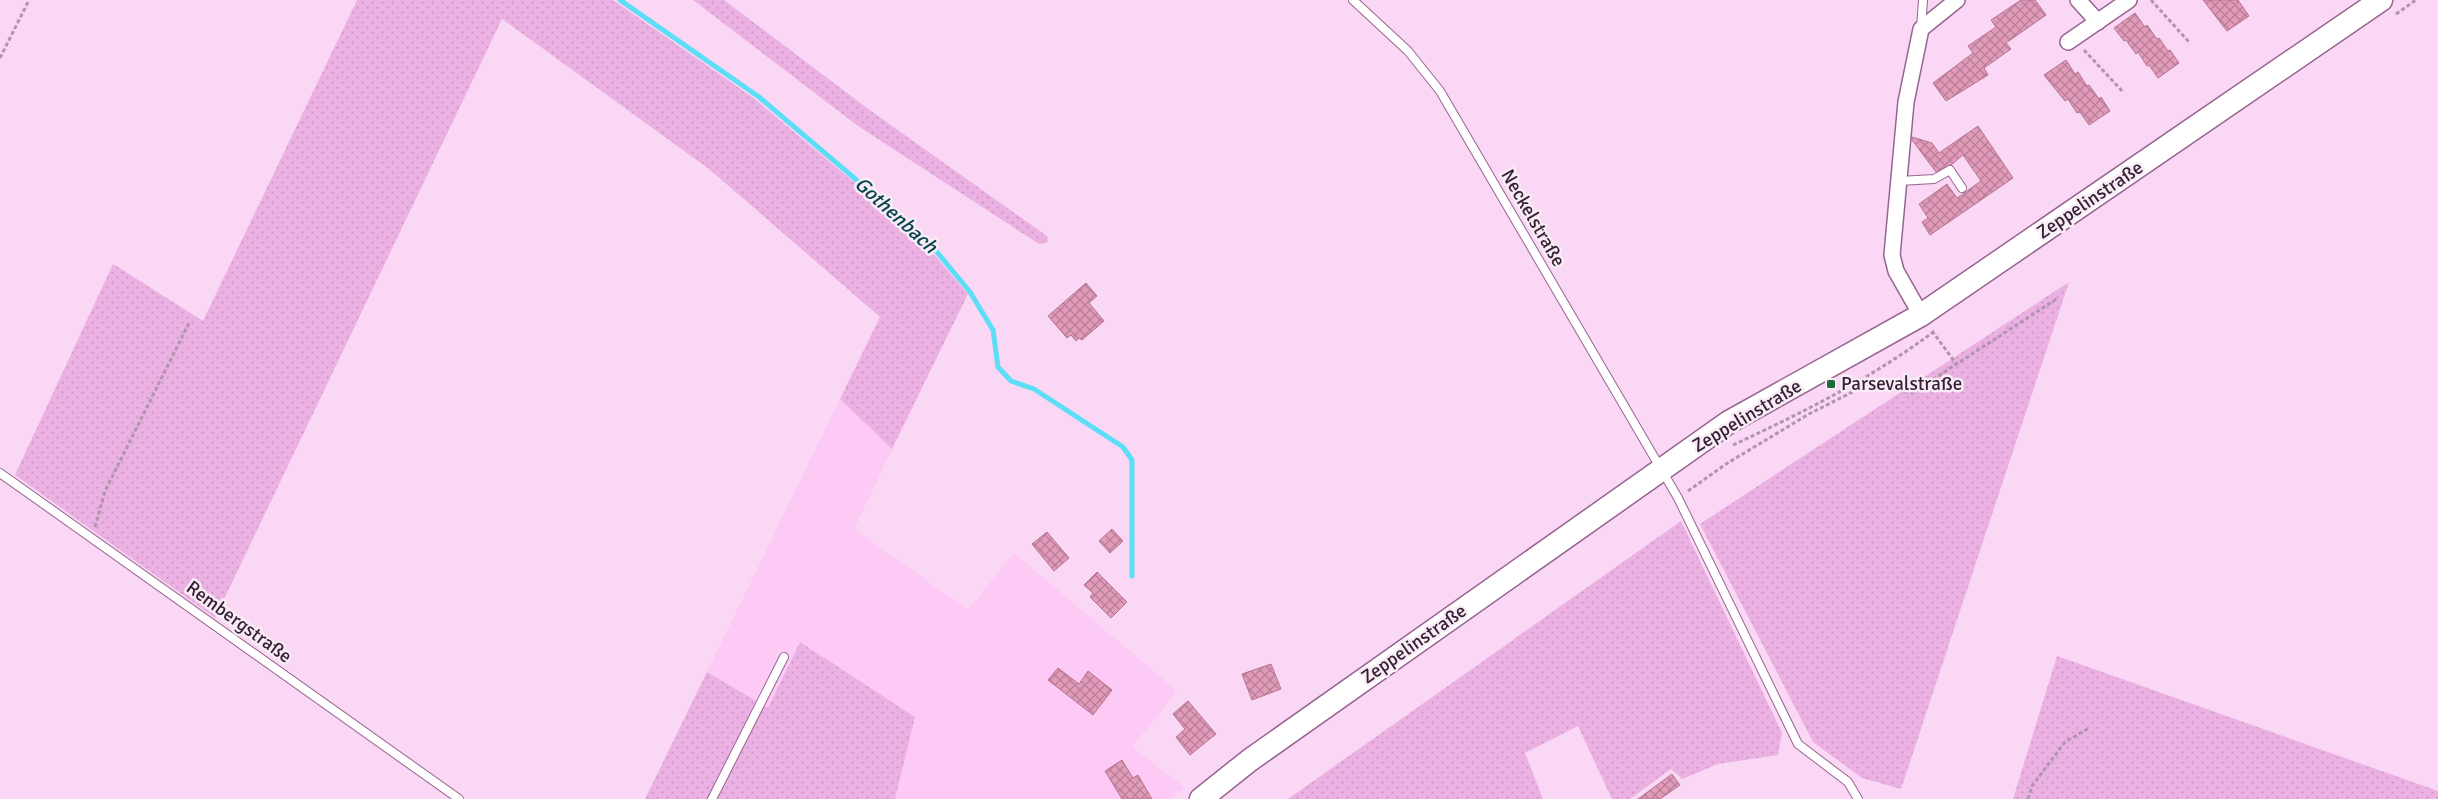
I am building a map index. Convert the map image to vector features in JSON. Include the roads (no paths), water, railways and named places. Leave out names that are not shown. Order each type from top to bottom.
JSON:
[{"type":"main road","name":"Zeppelinstraße","points":[[1201,799],[1250,760],[1729,422],[1927,324],[2386,8]]},
{"type":"street","points":[[1927,324],[1896,271],[1892,255],[1898,181],[1906,102],[1921,29],[1958,0]]},
{"type":"street","points":[[2078,0],[2098,22]]},
{"type":"street","points":[[2070,40],[2129,0]]},
{"type":"lane","name":"Neckelstraße","points":[[1353,0],[1408,52],[1440,91],[1678,498],[1798,744],[1848,782],[1858,799]]},
{"type":"lane","points":[[1921,29],[1923,0]]},
{"type":"lane","points":[[1898,181],[1934,179],[1950,170],[1962,188]]},
{"type":"lane","name":"Rembergstraße","points":[[0,473],[459,799]]},
{"type":"lane","points":[[712,799],[784,657]]},
{"type":"waterway","name":"Gothenbach","points":[[620,0],[759,97],[927,240],[970,292],[993,330],[998,367],[1011,381],[1034,389],[1123,447],[1132,460],[1132,576]]},
{"type":"place","name":"Parsevalstraße","points":[[1831,384]]}]
